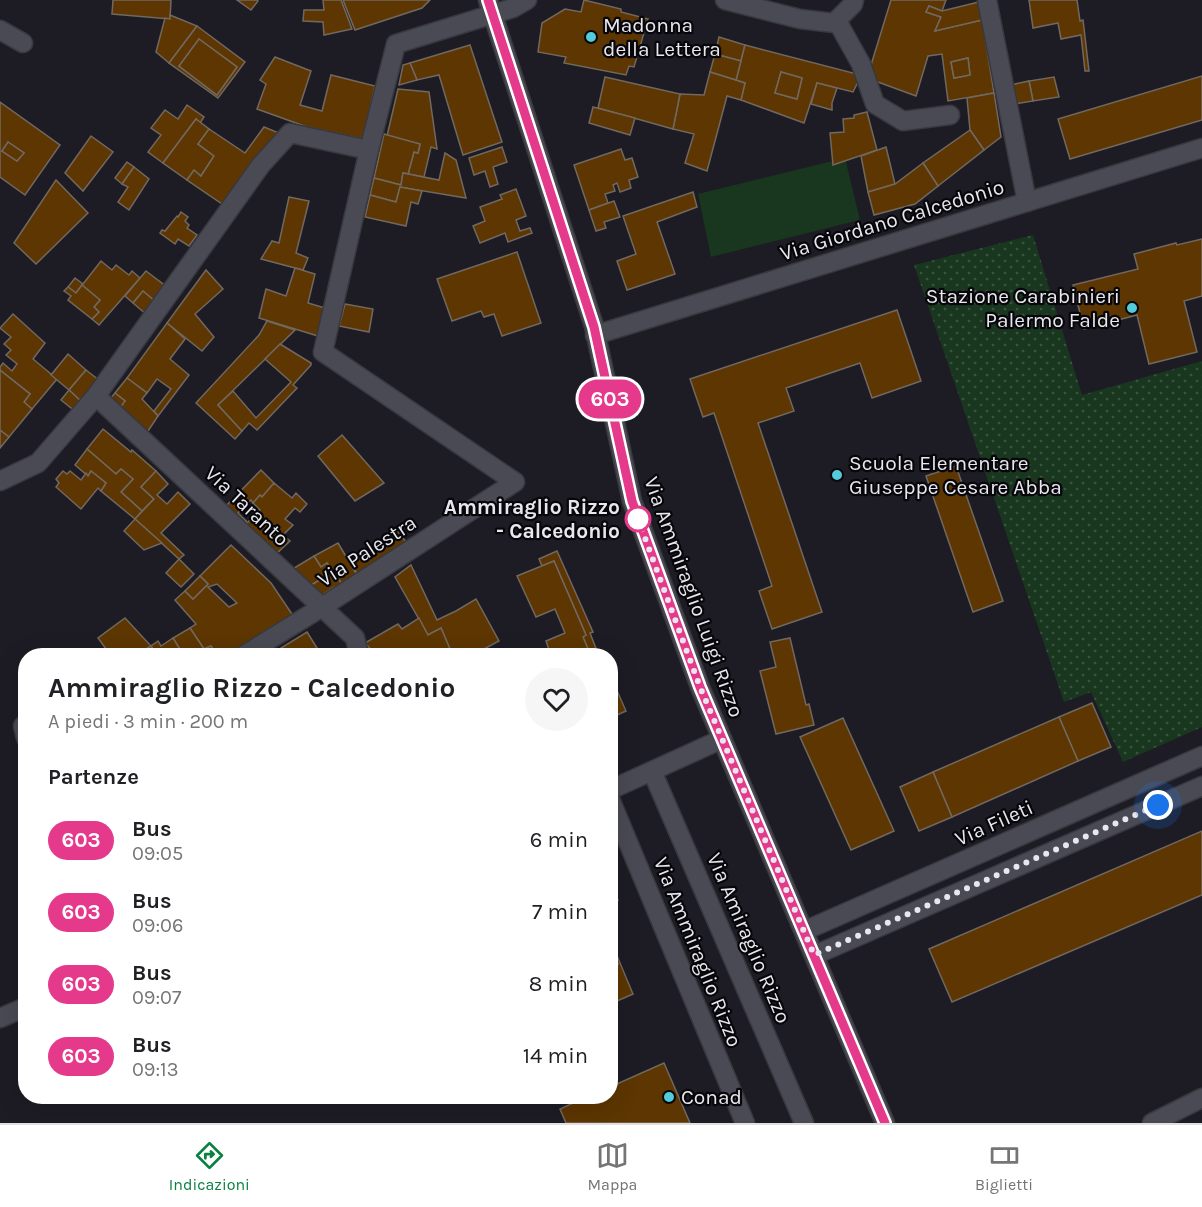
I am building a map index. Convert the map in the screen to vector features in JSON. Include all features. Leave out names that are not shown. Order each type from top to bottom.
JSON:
[{"type":"street","points":[[0,481],[38,464],[96,396],[261,165],[291,134],[369,150],[396,44],[491,7],[513,8],[526,0]]},
{"type":"street","points":[[725,0],[800,19],[834,23],[853,4],[854,0]]},
{"type":"street","points":[[987,0],[1027,202]]},
{"type":"street","name":"Via Ammiraglio Luigi Rizzo","points":[[491,7],[595,335],[632,501],[700,687],[885,1123]]},
{"type":"street","points":[[837,21],[861,64],[875,104],[903,121],[950,115]]},
{"type":"street","points":[[0,30],[23,43]]},
{"type":"street","name":"Via Giordano Calcedonio","points":[[595,335],[1202,148]]},
{"type":"street","name":"Via Palestra","points":[[256,648],[515,482],[323,352],[369,150]]},
{"type":"street","name":"Via Taranto","points":[[96,396],[355,638],[357,648]]},
{"type":"street","points":[[618,786],[722,739]]},
{"type":"street","name":"Via Fileti","points":[[804,931],[1202,756]]},
{"type":"street","name":"Via Amiraglio Rizzo","points":[[652,771],[804,1123]]},
{"type":"street","points":[[814,955],[1202,786]]},
{"type":"street","name":"Via Ammiraglio Rizzo","points":[[618,818],[745,1123]]},
{"type":"street","points":[[0,1018],[18,1010]]},
{"type":"street","points":[[1152,1123],[1202,1098]]},
{"type":"green space","points":[[845,158],[860,220],[711,257],[698,194]]},
{"type":"green space","points":[[1033,235],[1082,395],[1202,361],[1202,727],[1123,762],[1091,692],[1064,702],[914,265]]},
{"type":"building","points":[[113,0],[171,0],[170,19],[112,14]]},
{"type":"building","points":[[237,0],[257,0],[258,1],[251,10]]},
{"type":"building","points":[[323,0],[341,0],[352,29],[324,35],[323,22],[303,21],[304,10],[324,10]]},
{"type":"building","points":[[343,0],[430,0],[422,8],[355,30]]},
{"type":"building","name":"Madonna della Lettera","points":[[584,0],[621,9],[621,12],[648,19],[634,67],[629,66],[626,75],[564,63],[566,57],[538,52],[542,23],[565,9],[581,12]]},
{"type":"building","points":[[891,0],[946,0],[942,11],[929,6],[926,12],[941,17],[935,31],[982,20],[994,93],[948,101],[942,54],[928,56],[916,96],[867,78]],"holes":[[[968,58],[970,75],[954,78],[951,62]]]},
{"type":"building","points":[[1029,0],[1077,0],[1080,21],[1083,20],[1089,71],[1085,71],[1081,35],[1061,39],[1058,23],[1033,28]]},
{"type":"building","points":[[979,2],[982,20],[935,31],[941,17],[926,12],[929,6],[942,11]]},
{"type":"building","points":[[170,15],[197,26],[169,63],[156,52],[165,18],[170,19]]},
{"type":"building","points":[[197,26],[245,62],[218,98],[169,63]],"holes":[[[199,39],[237,67],[217,95],[179,66]]]},
{"type":"building","points":[[719,37],[745,45],[741,61],[715,54]]},
{"type":"building","points":[[199,39],[237,67],[217,95],[179,66]]},
{"type":"building","points":[[470,45],[502,142],[463,155],[439,75],[417,80],[410,63]]},
{"type":"building","points":[[745,45],[857,74],[859,80],[853,92],[817,83],[804,123],[741,100],[745,83],[736,80]],"holes":[[[781,72],[802,78],[797,99],[775,93]]]},
{"type":"building","points":[[715,54],[741,61],[736,80],[710,72]]},
{"type":"building","points":[[275,57],[311,71],[300,105],[322,111],[331,75],[375,86],[363,139],[307,127],[257,109],[266,84],[260,80]]},
{"type":"building","points":[[968,58],[970,75],[954,78],[951,62]]},
{"type":"building","points":[[410,63],[417,80],[399,85],[403,65]]},
{"type":"building","points":[[710,72],[745,83],[741,100],[727,96],[707,171],[685,163],[694,134],[673,129],[680,94],[704,95]]},
{"type":"building","points":[[781,72],[802,78],[797,99],[775,93]]},
{"type":"building","points":[[1202,76],[1202,120],[1070,159],[1058,119]]},
{"type":"building","points":[[605,77],[680,94],[673,129],[598,108]]},
{"type":"building","points":[[1054,77],[1059,97],[1033,101],[1029,81]]},
{"type":"building","points":[[1029,81],[1033,101],[1008,105],[1006,86]]},
{"type":"building","points":[[817,83],[837,88],[832,110],[811,104]]},
{"type":"building","points":[[398,89],[429,92],[437,149],[431,147],[424,177],[408,174],[414,152],[418,153],[420,144],[387,136]]},
{"type":"building","points":[[994,93],[1001,137],[984,150],[970,130],[967,98]]},
{"type":"building","points":[[0,102],[60,145],[25,195],[0,177]],"holes":[[[8,142],[24,153],[17,161],[2,151]]]},
{"type":"building","points":[[187,105],[204,117],[200,123],[196,119],[163,163],[148,152],[161,135],[151,128],[165,110],[178,119]]},
{"type":"building","points":[[593,107],[635,118],[630,135],[589,123]]},
{"type":"building","points":[[867,112],[877,150],[833,165],[830,133],[844,132],[843,119],[854,118],[854,115]]},
{"type":"building","points":[[196,119],[209,129],[198,144],[214,156],[201,176],[194,170],[187,180],[163,163]]},
{"type":"building","points":[[264,127],[279,133],[225,206],[187,180],[194,170],[201,176],[214,156],[198,144],[209,129],[245,153]]},
{"type":"building","points":[[970,130],[984,150],[938,186],[923,163]]},
{"type":"building","points":[[384,134],[420,144],[418,153],[414,152],[408,174],[403,173],[401,185],[374,178]]},
{"type":"building","points":[[91,136],[113,152],[83,191],[65,173]]},
{"type":"building","points":[[8,142],[24,153],[17,161],[2,151]]},
{"type":"building","points":[[502,147],[507,162],[493,167],[498,184],[490,187],[485,171],[474,175],[469,158]]},
{"type":"building","points":[[886,147],[895,184],[868,192],[861,156]]},
{"type":"building","points":[[621,149],[625,160],[632,158],[638,177],[629,180],[631,188],[620,192],[617,183],[613,185],[615,191],[605,194],[608,203],[589,210],[574,165]]},
{"type":"building","points":[[445,153],[456,160],[466,198],[400,187],[396,202],[370,195],[374,178],[401,185],[403,173],[439,180]]},
{"type":"building","points":[[127,162],[134,167],[122,184],[115,178]]},
{"type":"building","points":[[923,163],[938,186],[915,204],[874,215],[868,192],[895,184]]},
{"type":"building","points":[[134,167],[149,179],[129,210],[118,202],[128,187],[122,184]]},
{"type":"building","points":[[56,180],[88,213],[36,264],[14,243]]},
{"type":"building","points":[[400,187],[422,191],[418,204],[411,202],[406,226],[365,217],[370,195],[396,202]]},
{"type":"building","points":[[516,189],[526,216],[516,220],[520,231],[530,228],[532,233],[508,242],[505,233],[480,243],[473,226],[485,221],[480,207],[502,199],[500,195]]},
{"type":"building","points":[[693,192],[697,207],[657,222],[675,274],[627,290],[617,261],[636,254],[623,216]]},
{"type":"building","points":[[289,197],[309,201],[296,253],[308,258],[303,270],[261,259],[272,241],[279,243]]},
{"type":"building","points":[[614,201],[620,217],[604,222],[606,228],[596,231],[589,210]]},
{"type":"building","points":[[181,212],[188,217],[185,221],[189,225],[187,228],[197,235],[189,246],[178,239],[175,244],[160,233],[162,230],[165,231]]},
{"type":"building","name":"Stazione Carabinieri Palermo Falde","points":[[1202,239],[1202,296],[1184,301],[1197,352],[1149,364],[1137,315],[1084,329],[1073,285],[1138,269],[1134,254]]},
{"type":"building","points":[[517,252],[541,323],[502,336],[494,314],[484,317],[481,311],[452,321],[437,279]]},
{"type":"building","points":[[101,261],[112,270],[116,265],[129,275],[132,271],[140,278],[99,325],[92,319],[99,312],[94,307],[100,300],[82,285],[76,293],[68,287],[75,278],[83,284]]},
{"type":"building","points":[[295,268],[315,274],[308,303],[325,308],[318,336],[259,318],[266,289],[286,296]]},
{"type":"building","points":[[206,270],[223,289],[195,314],[214,337],[202,351],[167,323]]},
{"type":"building","points":[[146,271],[167,287],[157,303],[143,291],[133,303],[125,296]]},
{"type":"building","points":[[82,285],[100,300],[94,307],[99,312],[92,319],[68,300],[71,296],[64,291],[68,287],[76,293]]},
{"type":"building","points":[[143,291],[157,303],[148,316],[133,303]]},
{"type":"building","points":[[345,304],[373,309],[369,332],[339,326]]},
{"type":"building","points":[[897,310],[921,381],[872,398],[860,363],[786,388],[794,411],[758,423],[822,612],[772,629],[759,591],[772,586],[714,413],[703,417],[690,379]]},
{"type":"building","points":[[13,314],[45,343],[33,359],[57,379],[32,409],[24,402],[30,394],[0,370],[3,363],[12,371],[17,364],[6,355],[11,350],[4,344],[11,337],[0,328]]},
{"type":"building","points":[[267,321],[295,330],[218,405],[242,431],[235,439],[196,403],[259,335]]},
{"type":"building","points":[[167,323],[185,339],[170,359],[189,375],[158,416],[154,411],[171,389],[157,379],[147,393],[127,378]]},
{"type":"building","points":[[280,344],[311,365],[293,385],[297,388],[257,430],[249,423],[242,431],[218,405],[233,391],[256,418],[291,382],[265,359]]},
{"type":"building","points":[[68,354],[86,370],[69,390],[51,375]]},
{"type":"building","points":[[0,370],[30,394],[24,402],[32,409],[9,437],[0,430]]},
{"type":"building","points":[[86,370],[104,384],[84,404],[69,390]]},
{"type":"building","points":[[127,378],[147,393],[142,399],[158,416],[146,434],[119,409],[125,401],[115,393]]},
{"type":"building","points":[[69,390],[84,404],[76,412],[61,400]]},
{"type":"building","points":[[115,393],[125,401],[119,409],[109,400]]},
{"type":"building","points":[[103,429],[156,471],[141,487],[154,499],[142,511],[121,492],[133,479],[121,469],[116,474],[87,449]]},
{"type":"building","points":[[0,430],[9,437],[0,448]]},
{"type":"building","points":[[342,435],[384,483],[355,501],[318,456]]},
{"type":"building","points":[[87,449],[116,474],[121,469],[133,479],[121,492],[142,511],[135,519],[101,491],[106,483],[91,471],[88,476],[75,465]]},
{"type":"building","points":[[956,466],[1003,601],[973,612],[926,476]]},
{"type":"building","points":[[261,470],[274,483],[262,497],[260,495],[253,503],[251,500],[238,513],[246,521],[241,526],[223,509]]},
{"type":"building","points":[[63,471],[67,474],[70,471],[81,480],[86,473],[88,476],[91,471],[106,483],[101,491],[98,488],[81,509],[56,487],[59,483],[56,479]]},
{"type":"building","points":[[156,471],[168,484],[157,495],[167,504],[178,492],[190,504],[161,533],[184,555],[179,559],[135,519],[154,499],[141,487]]},
{"type":"building","points":[[274,483],[292,498],[296,493],[307,504],[300,512],[295,508],[285,519],[293,525],[283,535],[290,541],[274,556],[241,526],[260,510],[253,503],[260,495],[262,497]]},
{"type":"building","points":[[135,519],[162,543],[144,550],[124,531]]},
{"type":"building","points":[[397,530],[409,546],[360,579],[351,563]]},
{"type":"building","points":[[338,543],[357,575],[342,584],[327,563],[321,567],[314,556]]},
{"type":"building","points":[[231,545],[271,583],[294,617],[246,648],[212,648],[211,646],[203,648],[190,628],[196,624],[175,600],[185,591],[193,599],[208,584],[200,576]],"holes":[[[217,584],[237,603],[229,607],[208,587]]]},
{"type":"building","points":[[557,551],[593,632],[590,633],[596,648],[588,648],[583,637],[586,635],[554,561],[542,566],[539,559]]},
{"type":"building","points":[[314,556],[321,567],[327,563],[333,572],[308,587],[291,570]]},
{"type":"building","points":[[179,559],[194,574],[181,587],[166,573]]},
{"type":"building","points":[[554,561],[586,635],[583,637],[588,648],[548,648],[546,641],[565,633],[555,609],[536,617],[517,576]]},
{"type":"building","points":[[411,565],[437,620],[476,599],[499,641],[486,648],[450,648],[441,628],[428,635],[395,577]]},
{"type":"building","points":[[333,572],[342,584],[338,593],[334,587],[319,597],[308,587]]},
{"type":"building","points":[[200,576],[208,584],[193,599],[185,591]]},
{"type":"building","points":[[125,618],[151,646],[148,648],[105,648],[98,638]]},
{"type":"building","points":[[419,618],[428,635],[441,628],[450,648],[370,648],[365,643],[398,624],[402,629]]},
{"type":"building","points":[[190,628],[203,648],[179,648],[173,638]]},
{"type":"building","points":[[307,632],[317,648],[281,648]]},
{"type":"building","points":[[173,638],[179,648],[152,648],[151,646],[158,641],[161,646]]},
{"type":"building","points":[[790,638],[806,705],[809,704],[814,725],[776,734],[760,671],[776,667],[770,642]]},
{"type":"building","points":[[618,693],[626,711],[618,714]]},
{"type":"building","points":[[1092,703],[1111,747],[1078,761],[1059,717]]},
{"type":"building","points":[[1059,717],[1078,761],[952,817],[933,772]]},
{"type":"building","points":[[843,718],[894,831],[851,850],[800,737]]},
{"type":"building","points":[[933,772],[952,817],[919,831],[900,787]]},
{"type":"building","points":[[1202,831],[1202,895],[952,1002],[929,949]]},
{"type":"building","points":[[618,958],[633,994],[618,1001]]},
{"type":"building","points":[[664,1063],[690,1123],[566,1123],[560,1109],[571,1104],[618,1104],[618,1083]]},
{"type":"bus line","name":"603","points":[[488,0],[594,327],[632,501],[700,687],[885,1123]]},
{"type":"place","name":"Madonna della Lettera","points":[[591,37]]},
{"type":"place","name":"Stazione Carabinieri Palermo Falde","points":[[1132,308]]},
{"type":"place","name":"Scuola Elementare Giuseppe Cesare Abba","points":[[837,475]]},
{"type":"place","name":"Ammiraglio Rizzo - Calcedonio","points":[[638,519]]},
{"type":"place","name":"Conad","points":[[669,1097]]},
{"type":"route","points":[[638,519],[700,687],[814,955],[1158,805]]}]
